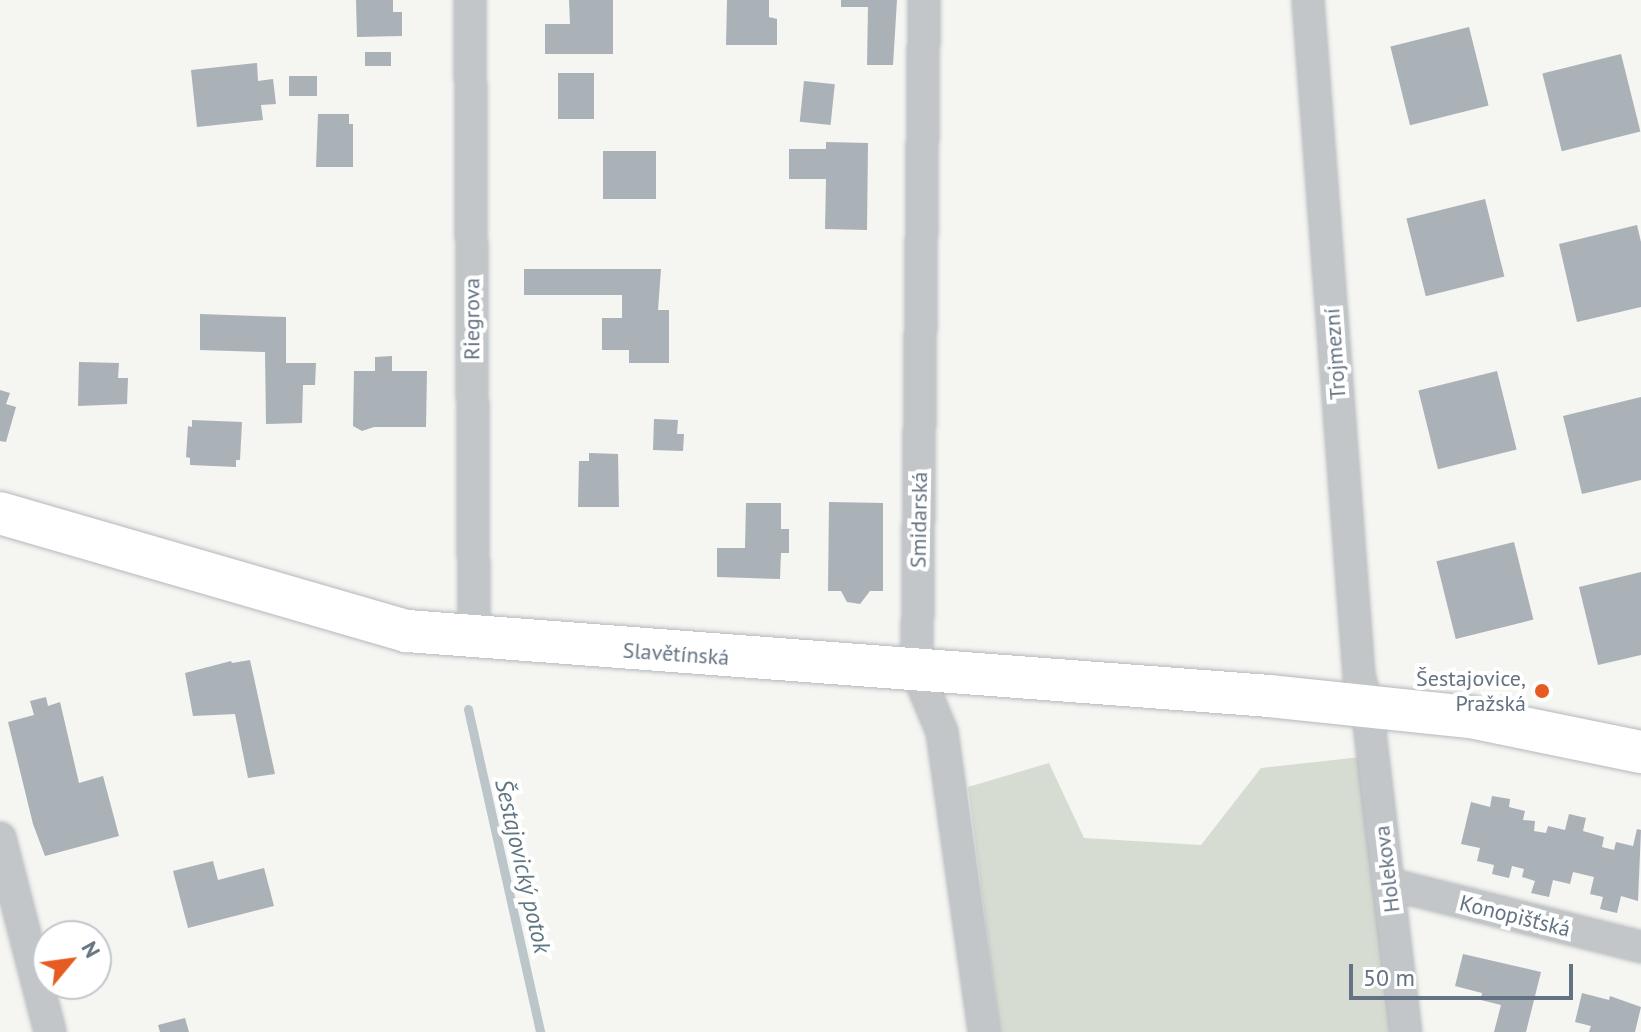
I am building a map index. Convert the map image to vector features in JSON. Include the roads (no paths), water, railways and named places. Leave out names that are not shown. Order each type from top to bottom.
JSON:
[{"type":"street","name":"Riegrova","points":[[470,0],[474,638]]},
{"type":"street","name":"Smidarská","points":[[924,0],[917,672],[942,732],[984,1032]]},
{"type":"street","name":"Trojmezní","points":[[1308,0],[1359,675],[1367,707]]},
{"type":"street","name":"Slavětínská","points":[[0,513],[407,631],[917,672],[1269,696],[1485,719],[1641,752]]},
{"type":"street","name":"Holekova","points":[[1367,707],[1406,1032]]},
{"type":"street","points":[[0,838],[50,1032]]},
{"type":"street","name":"Konopišťská","points":[[1389,884],[1641,947]]},
{"type":"waterway","name":"Šestajovický potok","points":[[468,709],[540,1032]]},
{"type":"place","name":"Šestajovice, Pražská","points":[[1542,691]]}]
